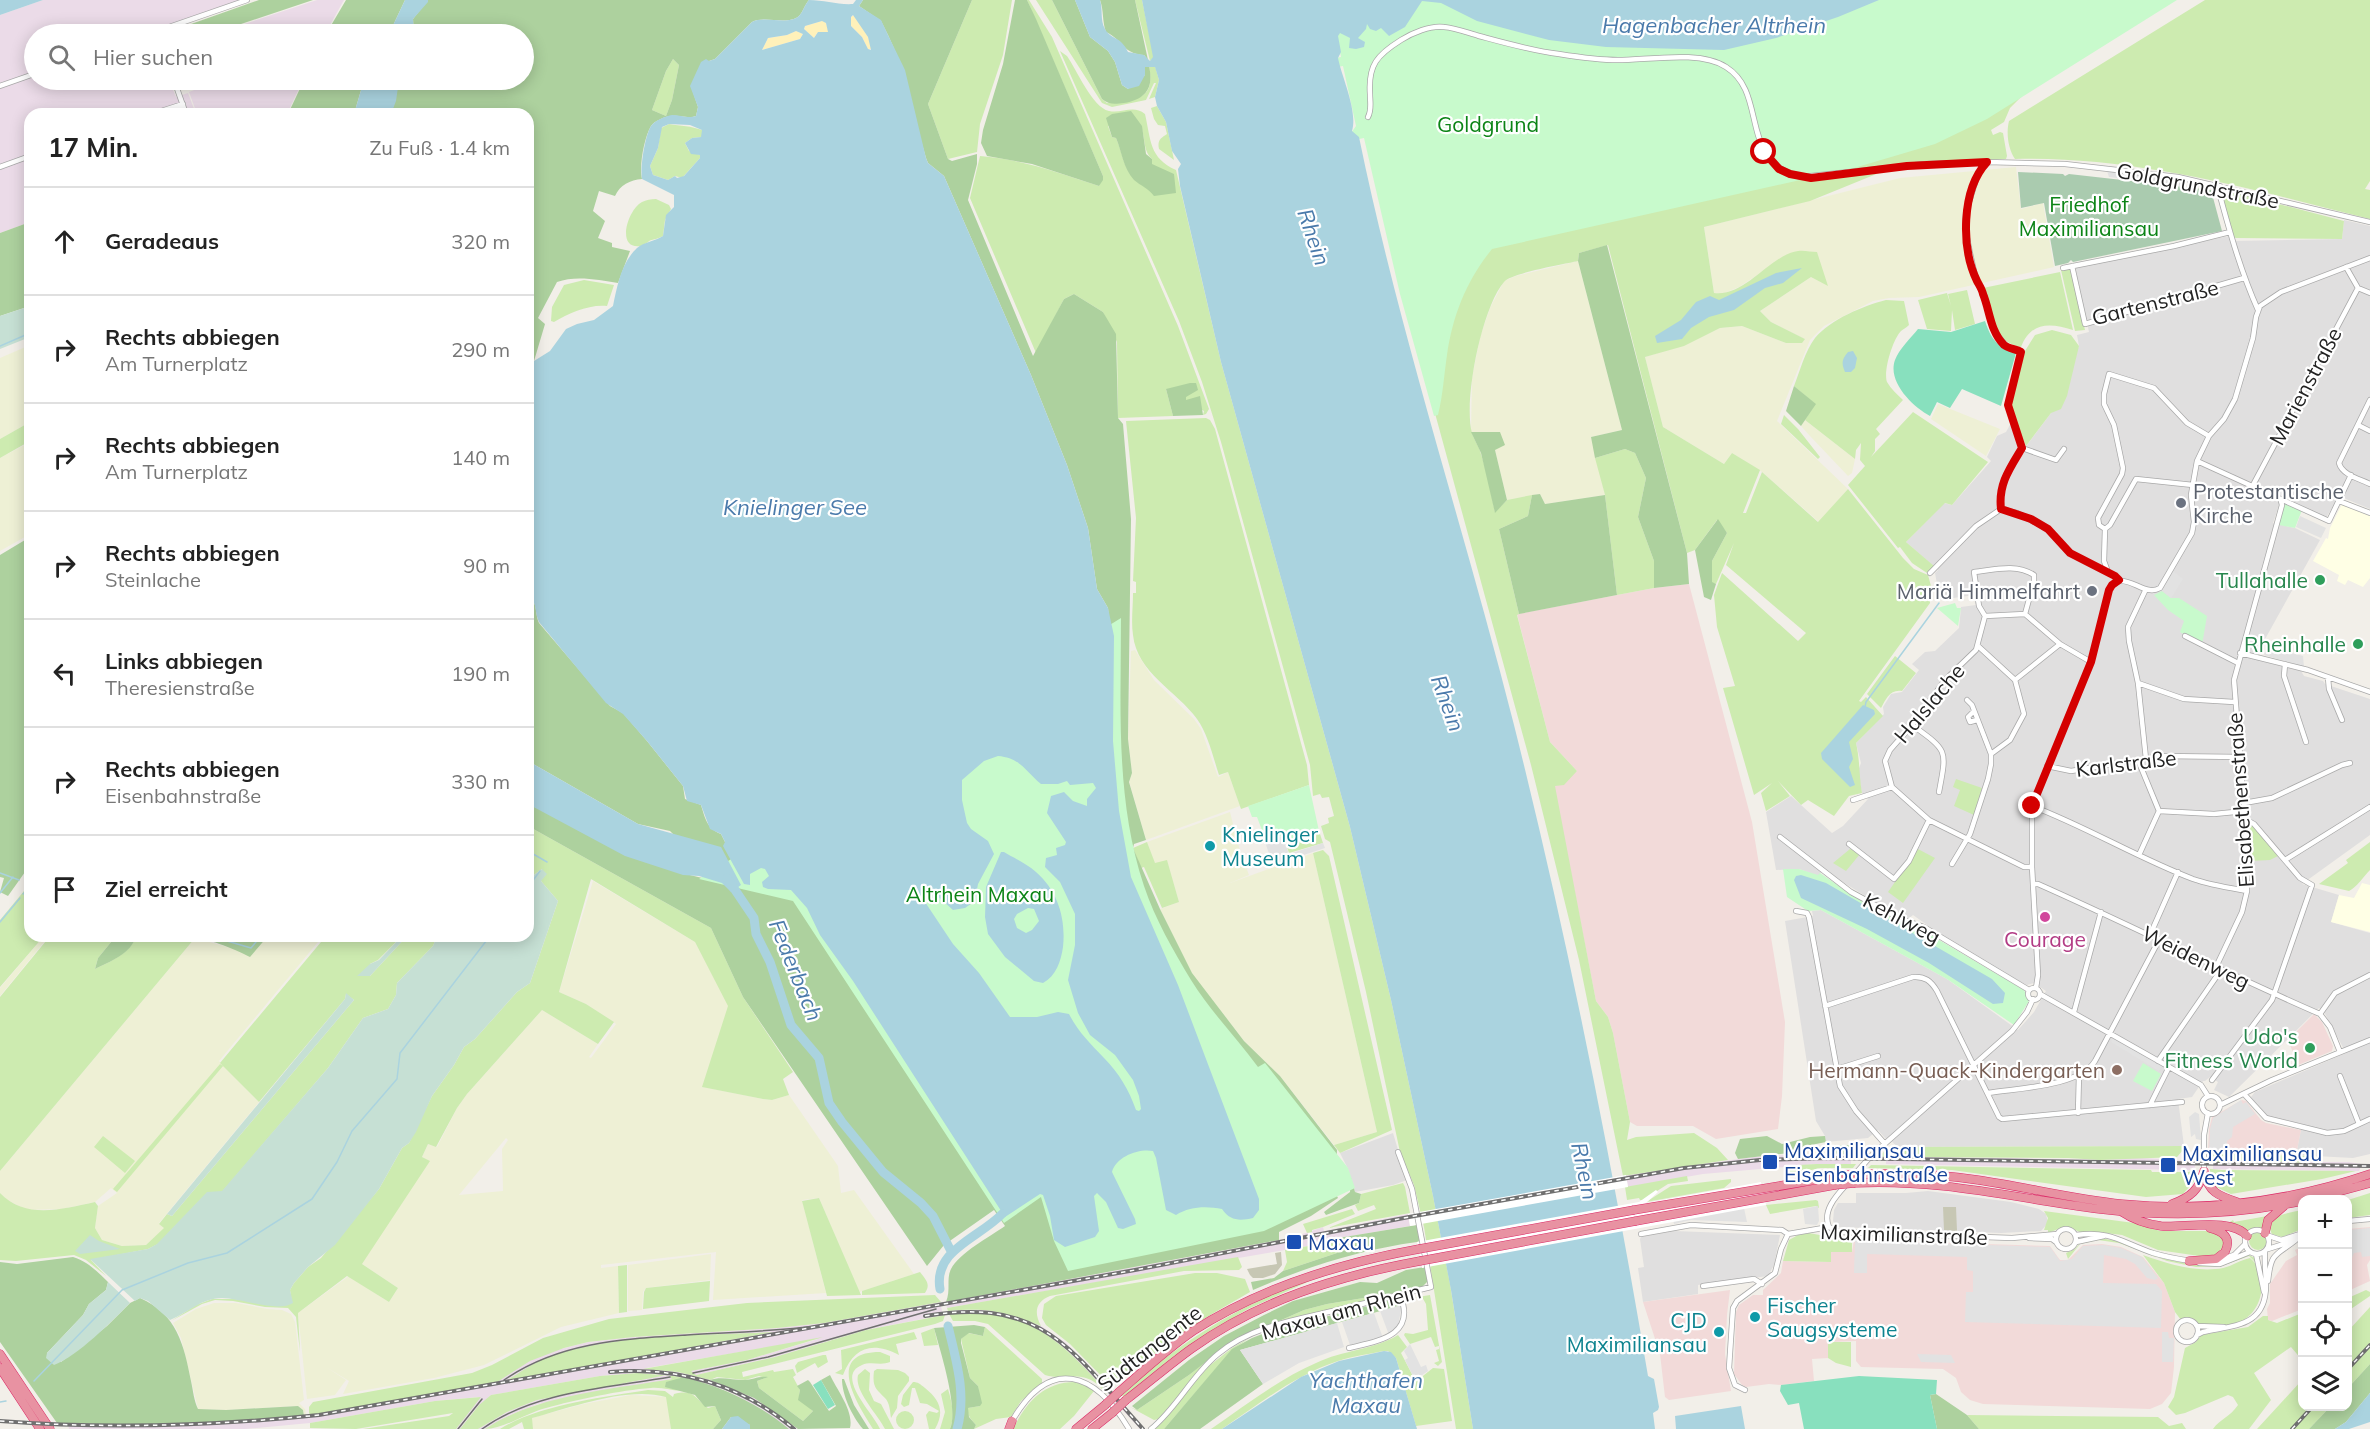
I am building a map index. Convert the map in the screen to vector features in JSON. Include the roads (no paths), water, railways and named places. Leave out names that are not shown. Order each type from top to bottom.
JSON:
[{"type":"highway","points":[[2204,1171],[2206,1182],[2212,1191],[2241,1203]]},
{"type":"highway","points":[[2168,1206],[2194,1193],[2204,1171]]},
{"type":"highway","name":"Südtangente","points":[[1076,1429],[1159,1357],[1193,1331],[1247,1302],[1329,1269],[1419,1249],[1845,1175],[1922,1174],[1954,1177],[2092,1200],[2168,1206],[2241,1203],[2325,1188],[2370,1174]]},
{"type":"highway","name":"Südtangente","points":[[1092,1429],[1191,1348],[1251,1314],[1293,1294],[1332,1280],[1420,1260],[1855,1183],[1897,1182],[1946,1185],[2120,1211]]},
{"type":"highway","points":[[2326,1195],[2370,1183]]},
{"type":"highway","points":[[2120,1211],[2212,1213],[2298,1202]]},
{"type":"highway","points":[[2267,1234],[2268,1220],[2287,1204]]},
{"type":"highway","points":[[2120,1211],[2133,1220],[2155,1225],[2235,1226],[2246,1240]]},
{"type":"highway","points":[[2189,1261],[2216,1259],[2222,1256],[2227,1248],[2228,1241],[2225,1234],[2203,1226]]},
{"type":"highway","points":[[0,1354],[50,1429]]},
{"type":"highway","points":[[0,1368],[40,1429]]},
{"type":"street","points":[[182,24],[247,0]]},
{"type":"street","name":"Goldgrundstraße","points":[[1368,117],[1371,110],[1369,73],[1376,60],[1401,40],[1444,26],[1557,54],[1616,60],[1690,58],[1719,64],[1733,73],[1741,83],[1758,140],[1771,161],[1790,174],[1801,177],[1907,166],[1987,162],[2118,168],[2220,186],[2370,222]]},
{"type":"street","points":[[0,86],[24,78]]},
{"type":"street","points":[[178,90],[184,108]]},
{"type":"street","points":[[171,108],[183,104]]},
{"type":"street","points":[[0,167],[24,158]]},
{"type":"street","points":[[1987,162],[1977,176],[1972,190],[1966,212],[1965,227],[1976,280],[1984,294],[1994,331],[2007,347],[2021,352],[2008,405],[2022,448],[2004,477],[2000,499],[2001,509]]},
{"type":"street","points":[[2220,186],[2218,192],[2244,278],[2258,310]]},
{"type":"street","points":[[2063,268],[2174,246],[2230,232]]},
{"type":"street","points":[[2001,509],[2031,519],[2048,529],[2070,553],[2119,580],[2128,581],[2152,591],[2160,588],[2190,538],[2194,522],[2191,495],[2197,461],[2209,436],[2224,419],[2235,399],[2253,338],[2258,310],[2263,303],[2281,292],[2370,258]]},
{"type":"street","name":"Gartenstraße","points":[[2072,266],[2085,324],[2244,278]]},
{"type":"street","points":[[2346,267],[2358,288],[2370,293]]},
{"type":"street","name":"Marienstraße","points":[[2253,485],[2358,288]]},
{"type":"street","points":[[2105,529],[2099,525],[2098,518],[2123,468],[2114,425],[2104,404],[2109,374],[2154,387],[2187,423],[2209,436]]},
{"type":"street","points":[[2370,400],[2339,463],[2339,467],[2345,472],[2370,484]]},
{"type":"street","points":[[2358,425],[2370,431]]},
{"type":"street","points":[[2022,448],[2056,460],[2064,449]]},
{"type":"street","points":[[2197,461],[2329,521],[2351,475]]},
{"type":"street","points":[[2108,572],[2104,561],[2105,529],[2110,525],[2136,479],[2193,485]]},
{"type":"street","name":"Elisabethenstraße","points":[[2216,967],[2242,912],[2247,891],[2245,811],[2233,687],[2240,653],[2282,505],[2281,501]]},
{"type":"street","points":[[2339,501],[2370,513]]},
{"type":"street","points":[[1930,573],[1976,526],[2001,509]]},
{"type":"street","points":[[2025,614],[2034,575],[2022,569],[2010,568],[1974,572],[1979,606],[1985,616],[2025,614],[2060,644],[2091,662]]},
{"type":"street","points":[[2119,580],[2109,590],[2091,662],[2032,806],[2032,867],[2038,975],[2036,988],[2040,994],[2110,1032],[2168,1069],[2201,1085],[2208,1096],[2216,1098],[2220,1105]]},
{"type":"street","points":[[2146,589],[2128,627],[2138,683],[2146,759]]},
{"type":"street","name":"Halslache","points":[[1892,786],[1885,758],[1945,681],[1978,645],[1985,616]]},
{"type":"street","points":[[2185,636],[2238,663]]},
{"type":"street","points":[[2015,680],[2060,644]]},
{"type":"street","points":[[1978,645],[2015,680],[2024,714],[2010,740],[1991,754]]},
{"type":"street","points":[[2240,653],[2285,664],[2370,692]]},
{"type":"street","points":[[2285,664],[2283,676],[2306,742]]},
{"type":"street","points":[[2328,678],[2329,689],[2342,720]]},
{"type":"street","points":[[2138,683],[2184,699],[2234,702]]},
{"type":"street","points":[[1952,864],[1968,839],[1989,779],[1991,754],[1972,705],[1967,700]]},
{"type":"street","points":[[1912,725],[1940,746],[1944,755],[1939,792]]},
{"type":"street","name":"Karlstraße","points":[[2047,766],[2071,771],[2162,756],[2241,757]]},
{"type":"street","points":[[2138,760],[2159,811],[2139,855]]},
{"type":"street","points":[[2244,803],[2272,798],[2350,763]]},
{"type":"street","points":[[1853,800],[1892,786],[1929,820],[2024,867],[2032,867]]},
{"type":"street","points":[[2032,806],[2066,819],[2195,880],[2247,891]]},
{"type":"street","points":[[2285,860],[2370,807]]},
{"type":"street","points":[[2159,811],[2214,814],[2245,811]]},
{"type":"street","points":[[2212,1080],[2266,1010],[2274,994],[2312,885],[2300,878],[2254,824],[2245,819]]},
{"type":"street","points":[[1849,844],[1894,879],[1909,861],[1929,820]]},
{"type":"street","name":"Kehlweg","points":[[1780,837],[1851,892],[1899,918],[1924,927],[2029,990]]},
{"type":"street","points":[[2150,935],[2178,872]]},
{"type":"street","name":"Weidenweg","points":[[2033,884],[2038,884],[2101,912],[2320,1014]]},
{"type":"street","points":[[1796,911],[1807,913],[1809,917],[1840,1086],[1856,1111],[1885,1144]]},
{"type":"street","points":[[2074,1012],[2101,912]]},
{"type":"street","points":[[1988,1093],[2054,1082],[2079,1075],[2091,1066],[2159,940]]},
{"type":"street","points":[[2158,1061],[2222,970]]},
{"type":"street","points":[[2340,1052],[2330,1027],[2320,1014],[2335,993],[2370,975]]},
{"type":"street","points":[[1825,1006],[1913,977],[1930,981],[2002,1119],[2182,1102]]},
{"type":"street","points":[[2033,999],[2028,996],[2029,990],[2036,988]]},
{"type":"street","points":[[1829,1227],[1827,1216],[1835,1198],[1871,1156],[2012,1031],[2027,1012],[2033,999],[2037,999],[2040,994]]},
{"type":"street","points":[[2208,1096],[2202,1104],[2203,1109],[2208,1113],[2215,1113],[2220,1105],[2272,1080],[2370,1040]]},
{"type":"street","points":[[1837,1069],[1878,1056]]},
{"type":"street","points":[[2150,1105],[2168,1069]]},
{"type":"street","points":[[2078,1113],[2079,1075]]},
{"type":"street","points":[[2340,1076],[2360,1124]]},
{"type":"street","points":[[2244,1094],[2262,1116],[2327,1133],[2344,1131],[2370,1119]]},
{"type":"street","points":[[2204,1171],[2204,1142],[2208,1113]]},
{"type":"street","name":"Maxau am Rhein","points":[[1151,1429],[1205,1366],[1228,1347],[1248,1336],[1283,1323],[1431,1287],[1412,1189],[1398,1152]]},
{"type":"street","points":[[2352,1221],[2370,1219]]},
{"type":"street","name":"Maximilianstraße","points":[[1641,1234],[1691,1225],[1782,1230],[1788,1234],[1829,1227],[1839,1232],[2052,1239],[2056,1242]]},
{"type":"street","points":[[2065,1229],[2071,1230],[2076,1235],[2076,1242],[2072,1248],[2059,1247],[2056,1242],[2057,1234],[2065,1229]]},
{"type":"street","points":[[2202,1263],[2228,1258],[2240,1251],[2246,1240],[2257,1229],[2281,1240],[2298,1235]]},
{"type":"street","points":[[2076,1235],[2100,1233],[2153,1253],[2189,1261],[2220,1264],[2296,1240]]},
{"type":"street","points":[[1745,1390],[1735,1385],[1730,1371],[1731,1317],[1737,1301],[1775,1273],[1780,1249],[1788,1234]]},
{"type":"street","name":"Maximilianstraße","points":[[2024,1238],[2057,1234]]},
{"type":"street","points":[[2266,1287],[2267,1234]]},
{"type":"street","points":[[2076,1242],[2106,1235]]},
{"type":"street","points":[[2246,1240],[2253,1253],[2265,1295]]},
{"type":"street","points":[[2226,1328],[2197,1326],[2191,1321],[2184,1321],[2176,1331],[2179,1338],[2185,1342],[2191,1342],[2197,1335],[2243,1325],[2253,1319],[2260,1310],[2270,1265],[2275,1255],[2296,1240]]},
{"type":"street","points":[[1703,1286],[1754,1279],[1762,1284]]},
{"type":"street","points":[[1349,1348],[1383,1341],[1397,1331],[1404,1312],[1400,1295]]},
{"type":"street","points":[[2197,1326],[2197,1335]]},
{"type":"street","points":[[1010,1426],[1024,1403],[1036,1390],[1048,1383],[1068,1378],[1084,1381],[1093,1386],[1130,1429]]},
{"type":"water","points":[[0,0],[43,0],[0,15]]},
{"type":"water","points":[[405,0],[428,0],[413,19],[413,24],[394,24]]},
{"type":"water","name":"Knielinger See","points":[[809,0],[853,4],[856,0],[863,0],[859,6],[881,20],[905,70],[928,163],[944,176],[1031,375],[1067,465],[1088,528],[1097,589],[1108,608],[1114,636],[1113,741],[1119,811],[1131,877],[1178,985],[1259,1199],[1259,1210],[1253,1218],[1236,1219],[1228,1216],[1222,1209],[1210,1207],[1193,1208],[1176,1215],[1166,1210],[1156,1158],[1153,1151],[1148,1150],[1129,1154],[1114,1166],[1112,1172],[1136,1224],[1123,1229],[1118,1228],[1106,1202],[1097,1193],[1094,1196],[1099,1231],[1095,1237],[1065,1247],[1054,1240],[1050,1216],[1043,1195],[1040,1194],[1005,1217],[853,981],[820,935],[807,908],[791,890],[763,887],[762,882],[769,876],[765,869],[761,868],[750,874],[750,885],[744,884],[723,846],[725,842],[721,834],[710,829],[701,805],[687,801],[683,786],[647,741],[623,714],[606,703],[539,622],[534,602],[534,361],[550,351],[566,329],[594,320],[613,306],[620,276],[632,254],[640,246],[663,236],[666,215],[674,207],[674,195],[642,179],[644,152],[651,126],[669,116],[696,116],[698,107],[690,86],[701,62],[706,59],[709,61],[715,59],[752,22],[794,19]],"holes":[[[853,15],[868,37],[871,50],[851,26]],[[822,21],[826,23],[828,32],[818,32],[814,38],[804,29],[805,26]],[[796,31],[803,34],[800,39],[762,50],[768,38]],[[669,124],[690,125],[702,130],[701,137],[692,138],[685,143],[691,154],[700,155],[700,158],[684,176],[677,178],[675,176],[668,180],[653,175],[650,166],[658,148],[662,127]],[[998,756],[1006,757],[1017,762],[1041,784],[1058,784],[1067,781],[1070,785],[1093,783],[1096,788],[1087,799],[1087,806],[1073,801],[1064,792],[1051,796],[1047,813],[1066,842],[1065,845],[1056,848],[1057,855],[1046,858],[1045,867],[1060,882],[1075,914],[1075,945],[1068,980],[1078,1013],[1090,1035],[1115,1055],[1133,1080],[1139,1096],[1141,1109],[1139,1111],[1136,1110],[1119,1076],[1081,1032],[1069,1014],[1058,1012],[1037,1017],[1010,1017],[979,973],[953,944],[925,902],[926,896],[933,892],[953,910],[965,908],[975,901],[978,884],[994,854],[988,841],[971,829],[967,823],[962,800],[962,780],[984,761]]]},
{"type":"water","points":[[1075,0],[1100,0],[1107,32],[1122,43],[1128,52],[1144,55],[1150,61],[1153,57],[1142,0],[1879,0],[1776,38],[1724,50],[1606,47],[1549,40],[1477,21],[1441,3],[1422,1],[1405,27],[1389,36],[1381,28],[1376,31],[1370,29],[1367,24],[1366,29],[1358,38],[1365,42],[1364,47],[1349,48],[1350,38],[1340,33],[1338,36],[1341,52],[1338,58],[1353,114],[1352,131],[1359,137],[1393,285],[1495,651],[1553,887],[1604,1130],[1648,1376],[1654,1379],[1659,1407],[1653,1413],[1655,1429],[1473,1429],[1451,1290],[1391,1000],[1350,827],[1221,362],[1180,186],[1178,169],[1181,164],[1172,151],[1166,122],[1155,97],[1159,80],[1155,67],[1145,67],[1145,75],[1139,86],[1128,89],[1122,85],[1115,62],[1108,51],[1090,37]]},
{"type":"water","points":[[361,90],[398,90],[393,108],[356,108]]},
{"type":"water","points":[[1802,268],[1783,283],[1765,288],[1734,310],[1709,317],[1691,328],[1682,339],[1657,343],[1655,336],[1681,320],[1696,302],[1710,296],[1719,300],[1776,273]]},
{"type":"water","points":[[1853,351],[1857,358],[1855,368],[1851,372],[1845,372],[1843,359],[1848,352]]},
{"type":"water","points":[[1863,705],[1874,710],[1875,714],[1849,742],[1853,759],[1849,767],[1855,785],[1850,787],[1822,759],[1821,753]]},
{"type":"water","points":[[534,764],[638,824],[721,847],[741,885],[731,892],[722,883],[699,876],[683,875],[625,856],[534,807]]},
{"type":"water","points":[[1001,852],[1004,852],[1032,869],[1050,888],[1062,916],[1064,937],[1061,958],[1048,980],[1043,983],[1034,981],[1005,957],[988,934],[985,917],[986,887]],"holes":[[[1028,908],[1034,909],[1039,921],[1032,930],[1026,933],[1017,928],[1014,919],[1017,914]]]},
{"type":"water","points":[[1801,875],[1826,883],[1992,979],[2005,993],[2003,1003],[1993,1004],[1929,963],[1867,929],[1801,898],[1794,880],[1796,876]]},
{"type":"water","name":"Yachthafen Maxau","points":[[1384,1351],[1391,1352],[1396,1358],[1417,1429],[1222,1429],[1301,1377],[1339,1361]]},
{"type":"water","points":[[2370,1393],[2370,1422],[2349,1429],[2335,1429],[2346,1422]]},
{"type":"water","points":[[1741,1406],[1745,1429],[1676,1429],[1675,1416]]},
{"type":"water","points":[[738,1416],[750,1425],[750,1429],[722,1429],[731,1417]]},
{"type":"waterway","points":[[0,346],[24,336]]},
{"type":"waterway","points":[[1865,707],[1866,702],[1939,603]]},
{"type":"waterway","points":[[534,854],[547,862]]},
{"type":"waterway","points":[[534,879],[540,871]]},
{"type":"waterway","points":[[0,873],[19,880]]},
{"type":"waterway","points":[[0,893],[13,877]]},
{"type":"waterway","name":"Federbach","points":[[727,878],[754,918],[756,934],[770,962],[791,1025],[819,1058],[829,1103],[883,1172],[921,1203],[933,1216],[952,1253]]},
{"type":"waterway","points":[[0,922],[20,898]]},
{"type":"waterway","points":[[230,942],[251,948],[256,942]]},
{"type":"waterway","points":[[34,1381],[122,1290],[188,1263],[227,1253],[312,1199],[337,1162],[352,1131],[397,1079],[400,1053],[485,942]]},
{"type":"waterway","points":[[940,1289],[940,1276],[950,1254],[1002,1214]]},
{"type":"waterway","name":"Federbach","points":[[948,1326],[961,1390],[957,1429]]},
{"type":"waterway","points":[[0,1402],[6,1401]]},
{"type":"tram line","points":[[693,1373],[768,1357],[936,1309]]},
{"type":"tram line","points":[[504,1380],[525,1367],[569,1350],[615,1341],[833,1324]]},
{"type":"tram line","points":[[482,1429],[503,1416],[548,1399],[597,1388],[670,1377]]},
{"type":"tram line","points":[[458,1429],[482,1399]]},
{"type":"railway","points":[[0,1421],[120,1426],[239,1422],[319,1415],[1135,1270],[1409,1217],[1684,1168],[1760,1160],[1828,1158],[2370,1166]]},
{"type":"railway","points":[[925,1316],[965,1312],[999,1314],[1027,1322],[1052,1336],[1074,1354],[1143,1429]]},
{"type":"railway","points":[[2352,1365],[2370,1345]]},
{"type":"railway","points":[[610,1372],[660,1372],[708,1382],[753,1401],[794,1429]]},
{"type":"railway","points":[[2292,1429],[2308,1411]]},
{"type":"place","name":"Protestantische Kirche","points":[[2181,503]]},
{"type":"place","name":"Tullahalle","points":[[2320,580]]},
{"type":"place","name":"Mariä Himmelfahrt","points":[[2092,591]]},
{"type":"place","name":"Rheinhalle","points":[[2358,644]]},
{"type":"place","name":"Knielinger Museum","points":[[1210,846]]},
{"type":"place","name":"Courage","points":[[2045,917]]},
{"type":"place","name":"Udo's Fitness World","points":[[2310,1048]]},
{"type":"place","name":"Hermann-Quack-Kindergarten","points":[[2117,1070]]},
{"type":"place","name":"Maximiliansau Eisenbahnstraße","points":[[1770,1162]]},
{"type":"place","name":"Maximiliansau West","points":[[2168,1165]]},
{"type":"place","name":"Maxau","points":[[1294,1242]]},
{"type":"place","name":"Fischer Saugsysteme","points":[[1755,1317]]},
{"type":"place","name":"CJD Maximiliansau","points":[[1719,1332]]},
{"type":"water label","name":"Hagenbacher Altrhein","points":[[1714,25]]},
{"type":"water label","name":"Rhein","points":[[1314,237]]},
{"type":"water label","name":"Rhein","points":[[1448,703]]},
{"type":"water label","name":"Rhein","points":[[1585,1171]]},
{"type":"park label","name":"Goldgrund","points":[[1488,124]]},
{"type":"park label","name":"Friedhof Maximiliansau","points":[[2089,216]]},
{"type":"park label","name":"Altrhein Maxau","points":[[980,894]]}]
